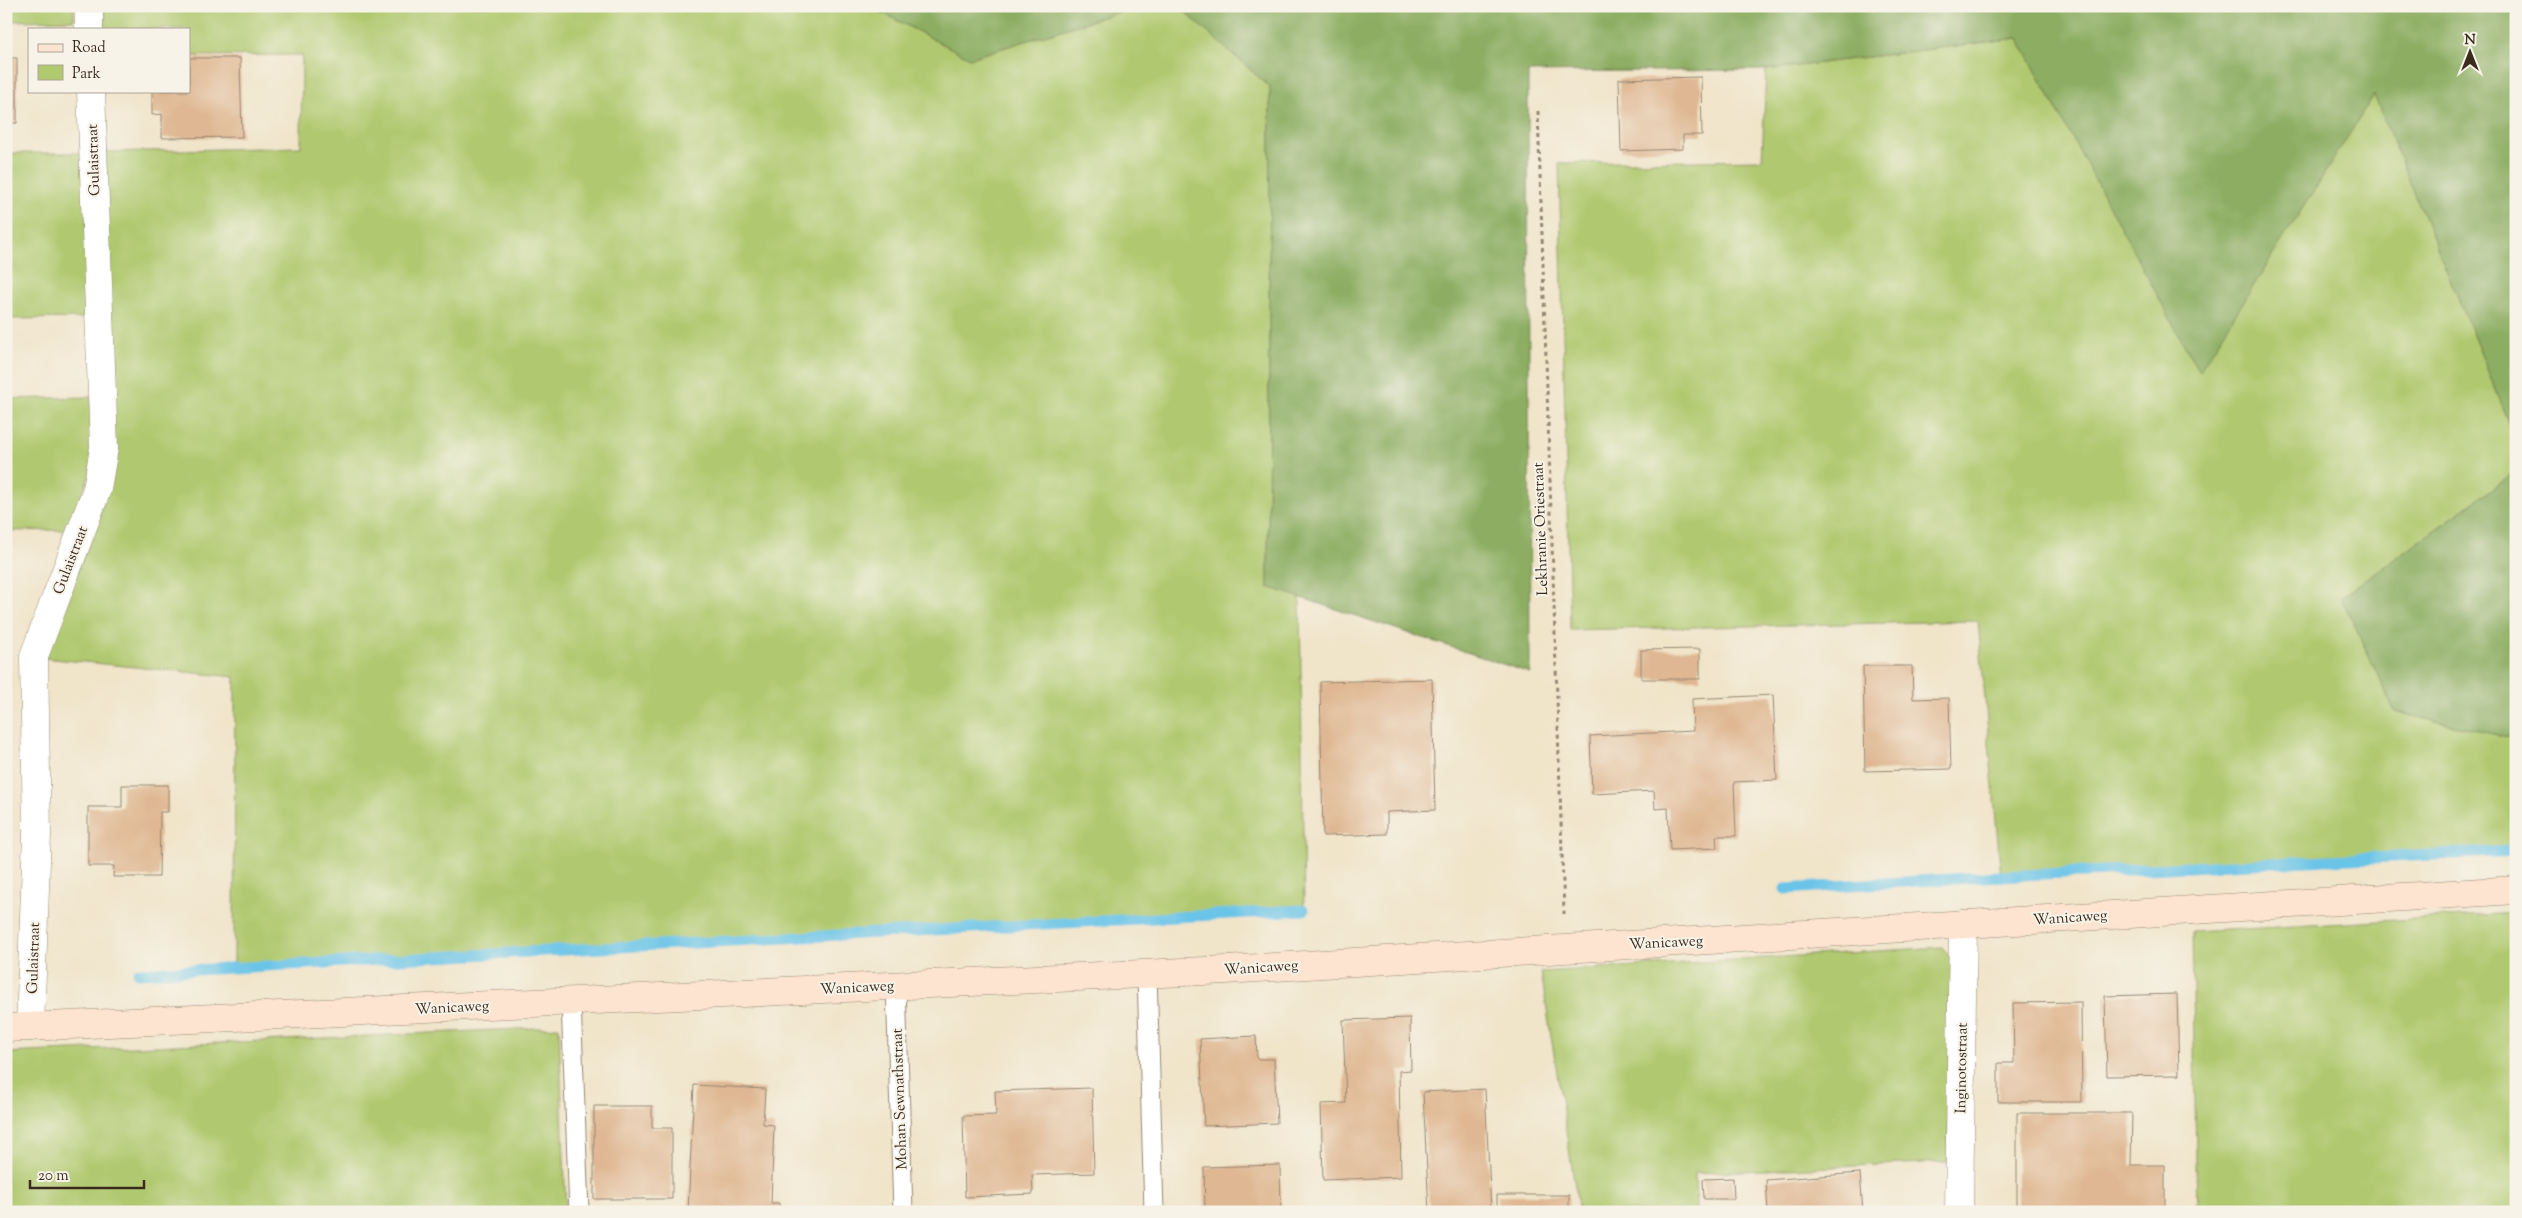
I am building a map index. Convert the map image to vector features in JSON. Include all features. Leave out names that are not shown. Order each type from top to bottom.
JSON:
[{"type":"street","points":[[89,6],[89,28]]},
{"type":"street","name":"Gulaistraat","points":[[18,1028],[37,834],[34,656],[97,489],[104,448],[91,92]]},
{"type":"street","name":"Wanicaweg","points":[[18,1028],[1147,974],[2516,890]]},
{"type":"street","name":"Inginotostraat","points":[[1959,1212],[1963,924]]},
{"type":"lane","points":[[1147,974],[1154,1212]]},
{"type":"lane","name":"Mohan Sewnathstraat","points":[[896,986],[903,1212]]},
{"type":"lane","points":[[571,1001],[579,1212]]},
{"type":"path","name":"Lekhranie Oriestraat","points":[[1538,111],[1565,948]]},
{"type":"green space","points":[[6,6],[74,6],[74,20],[6,21]]},
{"type":"green space","points":[[103,6],[869,6],[970,58],[1139,6],[1178,6],[1270,87],[1268,587],[1300,597],[1304,910],[234,968],[235,677],[44,658],[106,497],[105,152],[301,147],[302,55],[190,56],[190,28],[103,28]]},
{"type":"green space","points":[[869,6],[1139,6],[970,58]]},
{"type":"green space","points":[[1178,6],[2516,6],[2516,439],[2374,95],[2199,372],[2018,38],[1766,70],[1528,72],[1530,673],[1268,587],[1270,87]]},
{"type":"green space","points":[[2018,38],[2199,371],[2374,95],[2516,439],[2516,472],[2341,597],[2395,712],[2516,739],[2516,851],[2001,876],[1978,621],[1570,630],[1559,163],[1762,160],[1766,70]]},
{"type":"green space","points":[[6,153],[85,153],[88,318],[6,319]]},
{"type":"green space","points":[[91,397],[93,467],[67,530],[6,531],[6,399]]},
{"type":"green space","points":[[2516,472],[2516,739],[2395,712],[2341,597]]},
{"type":"green space","points":[[2516,913],[2516,1212],[2197,1212],[2192,932]]},
{"type":"green space","points":[[1942,947],[1953,960],[1948,1162],[1695,1173],[1696,1212],[1579,1212],[1541,972]]},
{"type":"green space","points":[[559,1027],[566,1212],[6,1212],[6,1053]]},
{"type":"building","points":[[6,58],[17,58],[17,123],[6,123]]},
{"type":"building","points":[[190,58],[240,58],[242,137],[162,138],[162,114],[152,115],[152,92],[190,92]]},
{"type":"building","points":[[1701,77],[1702,135],[1683,135],[1683,149],[1621,151],[1619,79]]},
{"type":"building","points":[[1700,649],[1700,679],[1641,679],[1641,650]]},
{"type":"building","points":[[1863,666],[1912,666],[1913,699],[1949,698],[1951,769],[1865,771]]},
{"type":"building","points":[[1432,679],[1435,810],[1387,812],[1387,834],[1323,836],[1320,682]]},
{"type":"building","points":[[1773,695],[1777,780],[1734,782],[1736,836],[1716,836],[1717,848],[1670,850],[1668,808],[1655,809],[1654,791],[1592,794],[1590,736],[1693,731],[1692,699]]},
{"type":"building","points":[[122,785],[168,785],[168,812],[160,812],[159,877],[113,877],[114,866],[88,866],[88,807],[122,807]]},
{"type":"building","points":[[2177,994],[2179,1075],[2107,1076],[2105,996]]},
{"type":"building","points":[[2081,1002],[2082,1102],[1998,1102],[1998,1063],[2014,1063],[2013,1003]]},
{"type":"building","points":[[1410,1018],[1411,1070],[1399,1071],[1401,1177],[1323,1180],[1321,1104],[1346,1103],[1343,1020]]},
{"type":"building","points":[[1256,1036],[1257,1059],[1274,1059],[1277,1123],[1204,1126],[1200,1039]]},
{"type":"building","points":[[694,1085],[765,1089],[763,1124],[774,1125],[771,1203],[779,1203],[779,1212],[688,1212]]},
{"type":"building","points":[[1092,1088],[1094,1173],[1032,1175],[1033,1194],[965,1197],[963,1116],[996,1115],[995,1091]]},
{"type":"building","points":[[1485,1089],[1491,1212],[1429,1212],[1423,1092]]},
{"type":"building","points":[[594,1106],[652,1106],[652,1128],[672,1128],[672,1199],[594,1199]]},
{"type":"building","points":[[2017,1113],[2132,1113],[2131,1165],[2165,1165],[2165,1210],[2017,1209]]},
{"type":"building","points":[[1280,1165],[1281,1212],[1205,1212],[1204,1167]]},
{"type":"building","points":[[1860,1173],[1863,1212],[1768,1212],[1766,1180]]},
{"type":"building","points":[[1733,1178],[1734,1199],[1704,1199],[1703,1179]]},
{"type":"building","points":[[1497,1195],[1569,1195],[1569,1212],[1497,1212]]},
{"type":"waterway","points":[[1785,889],[2001,876],[2516,851]]},
{"type":"waterway","points":[[138,973],[1304,910]]}]
